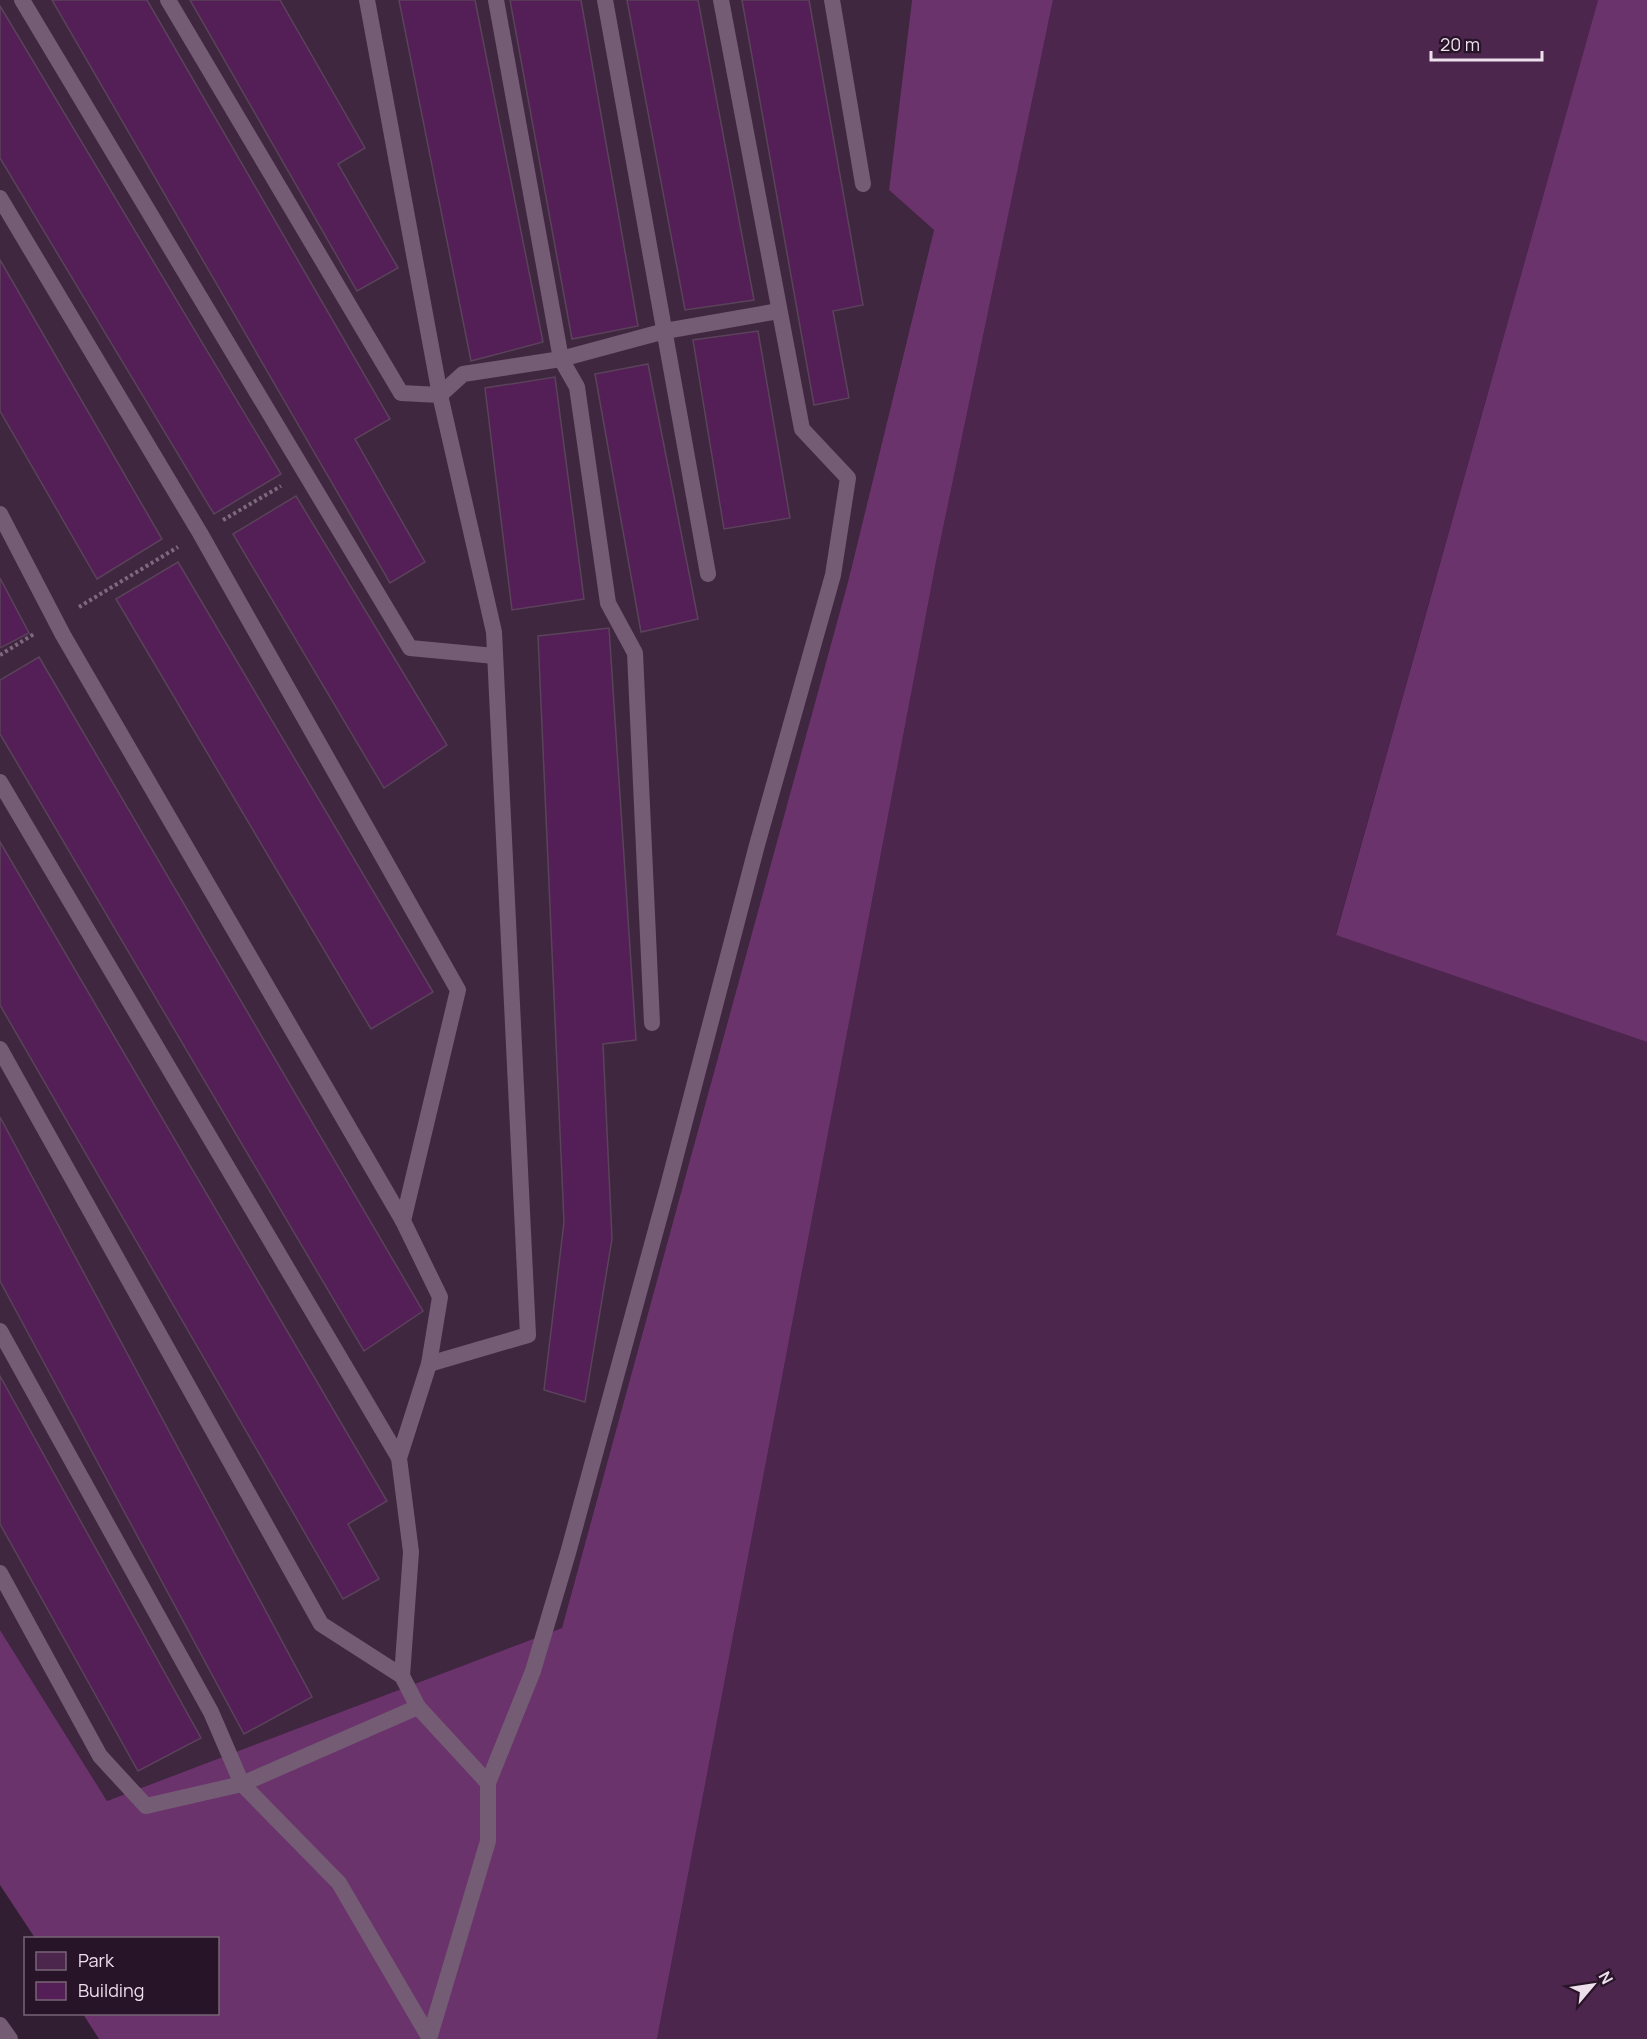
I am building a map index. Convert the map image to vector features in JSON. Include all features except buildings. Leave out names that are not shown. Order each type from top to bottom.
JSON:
[{"type":"lane","points":[[22,0],[410,648],[495,656]]},
{"type":"lane","points":[[168,0],[401,393],[440,395],[463,374],[561,359],[664,331],[779,311]]},
{"type":"lane","points":[[367,0],[440,395],[494,632],[528,1335],[429,1364]]},
{"type":"lane","points":[[496,0],[561,359],[577,387],[608,603],[635,653],[652,1023]]},
{"type":"lane","points":[[605,0],[708,574]]},
{"type":"lane","points":[[429,2038],[488,1841],[488,1783],[533,1671],[568,1553],[669,1182],[757,845],[833,575],[848,478],[802,429],[721,0]]},
{"type":"lane","points":[[832,0],[863,183]]},
{"type":"lane","points":[[0,198],[200,533],[458,990],[403,1221]]},
{"type":"lane","points":[[0,514],[56,621],[403,1221],[440,1297],[429,1364],[399,1458]]},
{"type":"lane","points":[[0,782],[399,1458],[411,1552],[402,1676]]},
{"type":"lane","points":[[0,1049],[321,1624],[402,1676],[418,1707],[488,1783]]},
{"type":"lane","points":[[0,1331],[211,1712],[242,1784],[339,1883],[429,2038]]},
{"type":"lane","points":[[0,1573],[100,1756],[146,1806],[242,1784],[418,1707]]},
{"type":"path","points":[[0,656],[200,533],[305,472]]},
{"type":"shaded area","points":[[0,0],[912,0],[889,190],[934,230],[848,582],[562,1628],[107,1801],[0,1630]]},
{"type":"shaded area","points":[[912,0],[1053,0],[936,562],[657,2039],[99,2039],[84,2015],[219,2015],[219,1937],[34,1937],[0,1885],[0,1630],[107,1801],[562,1628],[848,582],[934,230],[889,190]]},
{"type":"shaded area","points":[[1598,0],[1647,0],[1647,1042],[1336,935]]},
{"type":"green space","points":[[1053,0],[1598,0],[1336,934],[1647,1042],[1647,2039],[657,2039],[936,562]]}]
